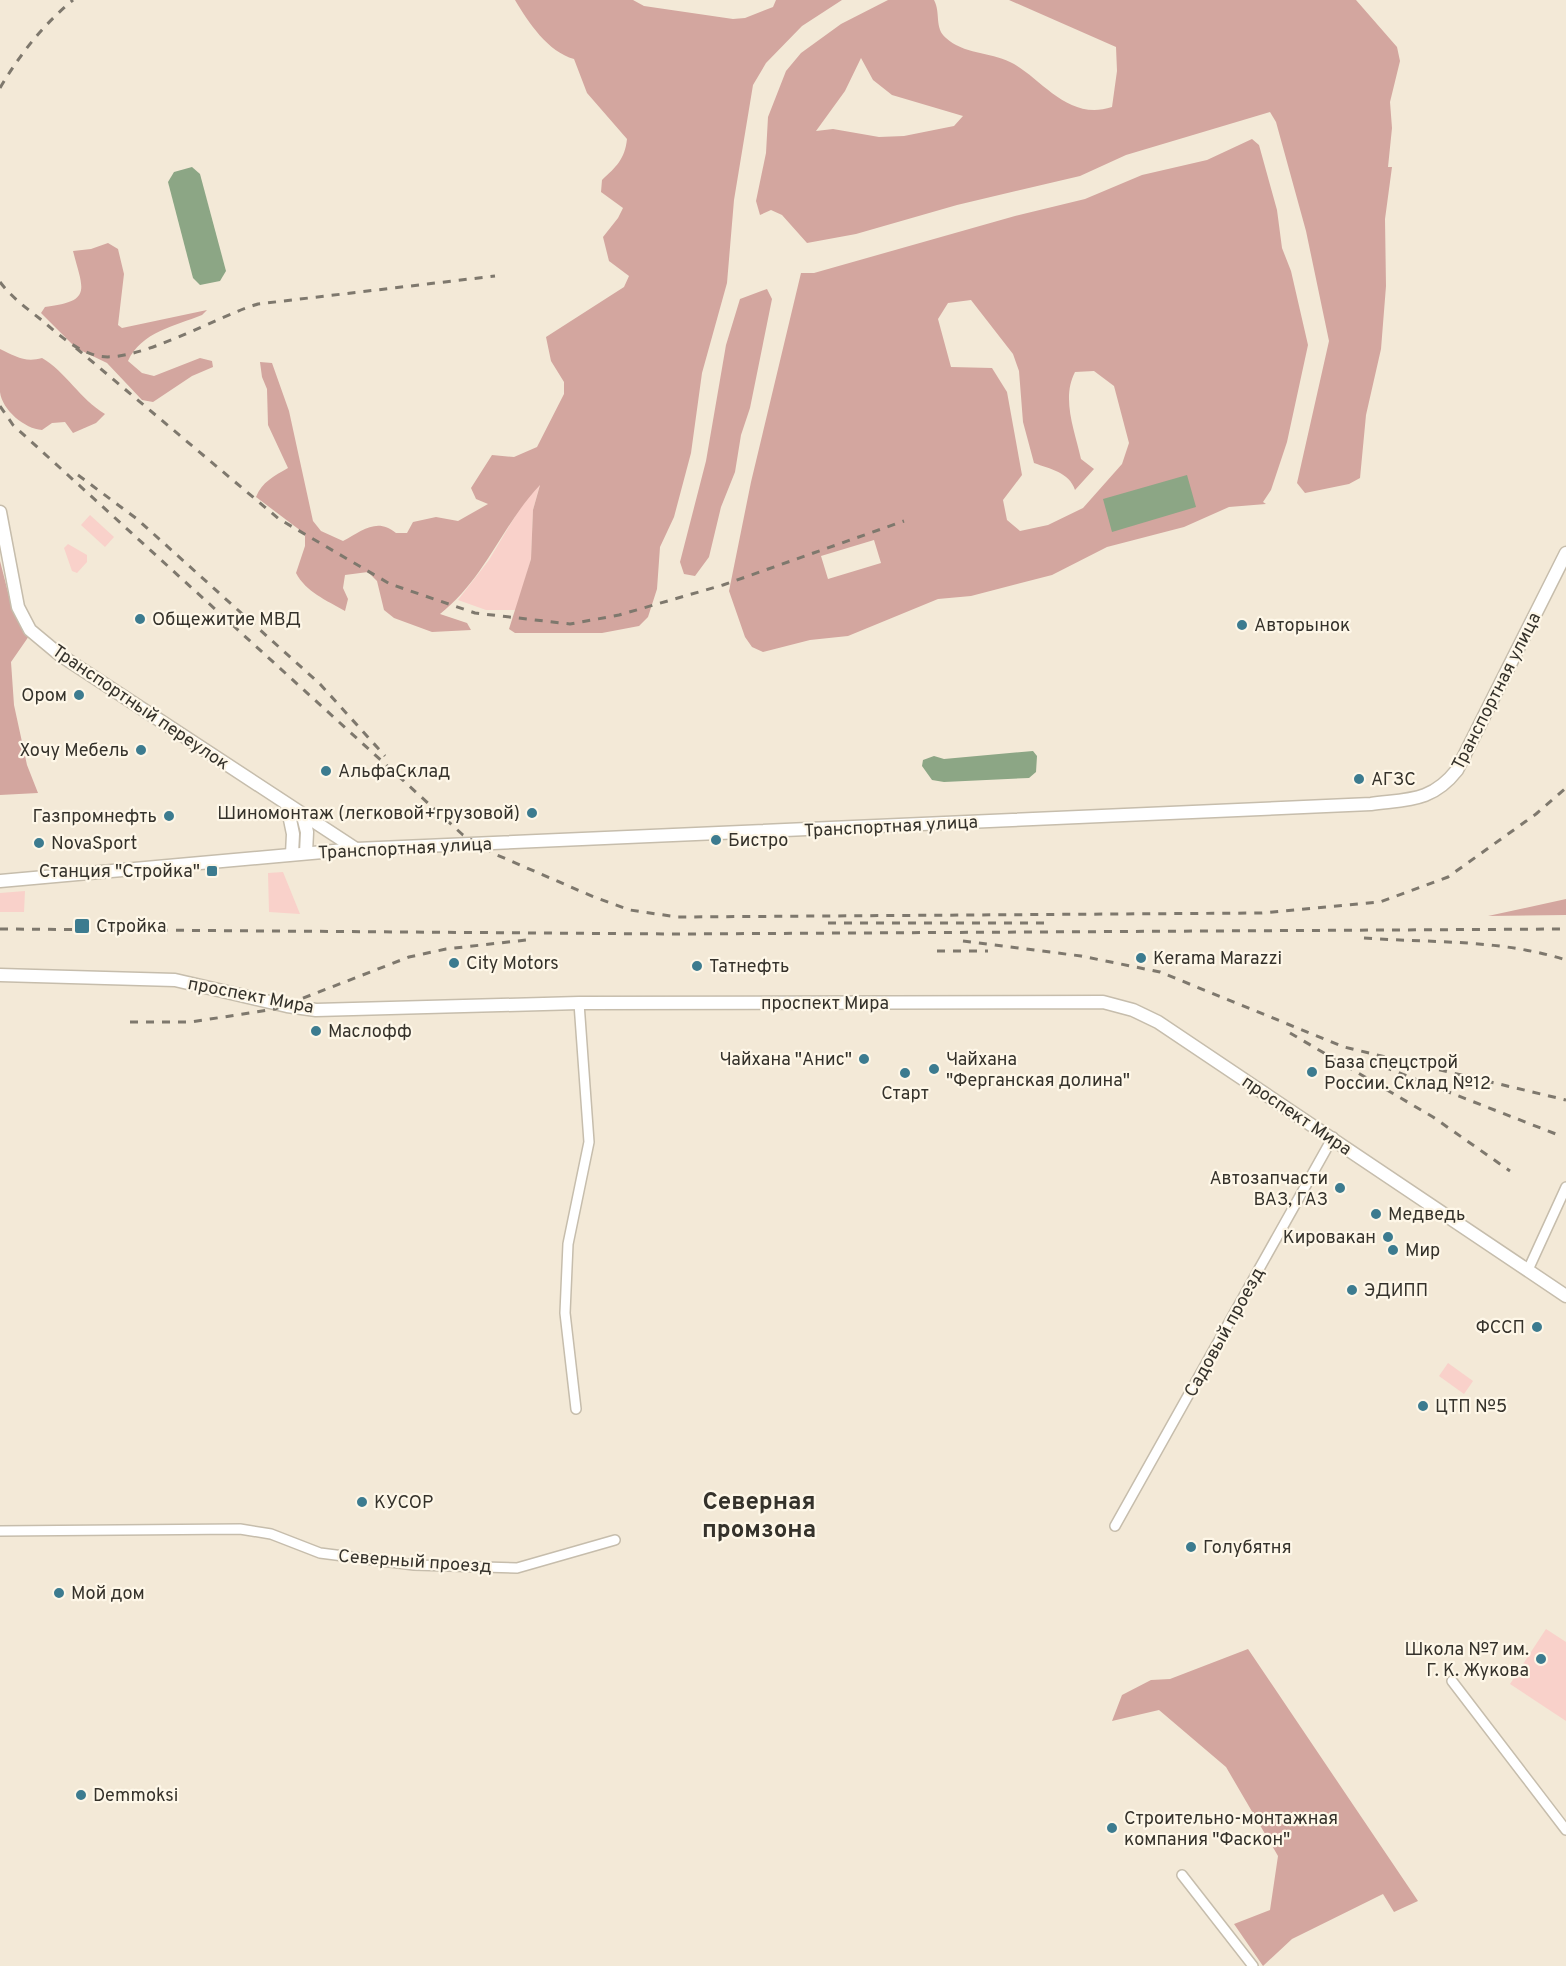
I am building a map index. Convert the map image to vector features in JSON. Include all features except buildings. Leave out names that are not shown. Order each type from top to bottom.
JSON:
[{"type":"street","name":"Транспортный переулок","points":[[0,512],[18,607],[30,630],[60,656],[356,849]]},
{"type":"street","name":"Транспортная улица","points":[[0,881],[356,849],[1349,805],[1427,797],[1445,785],[1457,770],[1566,553]]},
{"type":"street","points":[[287,805],[293,834],[292,854]]},
{"type":"street","points":[[303,816],[307,832],[306,853]]},
{"type":"street","name":"проспект Мира","points":[[0,975],[175,980],[287,1006],[315,1010],[579,1004],[1103,1002],[1133,1010],[1158,1022],[1333,1137],[1566,1296]]},
{"type":"street","points":[[576,1408],[565,1313],[568,1244],[589,1142],[579,1004]]},
{"type":"street","name":"Садовый проезд","points":[[1115,1526],[1333,1137]]},
{"type":"street","points":[[1528,1270],[1566,1187]]},
{"type":"street","name":"Северный проезд","points":[[0,1532],[240,1529],[272,1534],[320,1553],[414,1565],[517,1568],[615,1540]]},
{"type":"street","points":[[1452,1682],[1566,1830]]},
{"type":"street","points":[[1182,1875],[1252,1966]]},
{"type":"shaded area","points":[[515,0],[633,0],[644,6],[733,19],[745,18],[773,7],[776,0],[842,0],[802,26],[766,63],[753,85],[734,200],[727,283],[702,373],[691,453],[674,517],[660,547],[657,589],[648,617],[639,626],[602,633],[515,633],[509,629],[531,559],[533,510],[540,485],[515,517],[469,585],[440,614],[467,623],[471,630],[432,632],[394,618],[384,610],[377,581],[368,572],[345,575],[343,588],[348,599],[345,611],[311,590],[296,573],[305,546],[305,534],[256,497],[265,483],[288,468],[268,425],[267,389],[262,377],[260,362],[272,363],[289,411],[313,521],[321,531],[343,541],[376,526],[389,528],[396,533],[407,533],[413,522],[436,517],[458,521],[488,504],[476,499],[471,488],[492,455],[514,457],[537,447],[564,394],[564,382],[551,361],[546,337],[624,287],[629,276],[609,261],[603,237],[623,208],[601,192],[602,180],[619,162],[627,139],[587,93],[574,59],[547,43],[526,18]]},
{"type":"shaded area","points":[[888,0],[934,0],[940,30],[953,43],[968,50],[1010,62],[1068,103],[1096,110],[1112,107],[1117,71],[1116,47],[1009,0],[1356,0],[1397,47],[1400,61],[1390,102],[1392,128],[1388,167],[1392,167],[1385,219],[1386,286],[1381,349],[1366,415],[1360,478],[1349,484],[1305,493],[1297,483],[1329,341],[1306,231],[1276,122],[1270,112],[1126,155],[1080,176],[957,205],[856,234],[807,243],[782,215],[771,210],[760,215],[756,201],[766,153],[768,117],[786,71],[801,53],[841,24]],"holes":[[[861,58],[873,80],[892,95],[963,116],[954,126],[904,136],[879,137],[833,129],[816,131],[845,91]]]},
{"type":"shaded area","points":[[1252,139],[1259,145],[1277,210],[1282,248],[1291,271],[1308,345],[1287,442],[1271,490],[1263,502],[1266,504],[1229,507],[1184,527],[1107,547],[1052,575],[971,596],[938,599],[848,636],[810,640],[763,652],[752,647],[745,637],[729,591],[751,482],[801,273],[814,273],[1015,216],[1085,199],[1142,175],[1207,160]],"holes":[[[971,300],[1013,354],[1019,371],[1023,422],[1034,463],[1064,475],[1075,490],[1094,469],[1081,459],[1070,415],[1071,382],[1075,372],[1094,371],[1114,386],[1129,443],[1122,464],[1083,508],[1048,525],[1020,531],[1007,520],[1003,500],[1022,475],[1007,392],[992,368],[951,367],[938,319],[948,303]],[[874,540],[881,563],[828,579],[821,556]]]},
{"type":"shaded area","points":[[192,167],[200,174],[226,271],[220,281],[200,285],[193,278],[168,182],[174,172]]},
{"type":"shaded area","points":[[108,243],[118,249],[124,274],[118,325],[122,328],[207,310],[202,315],[150,337],[141,343],[128,361],[142,373],[154,376],[200,358],[212,361],[213,367],[192,376],[153,402],[142,400],[107,363],[76,348],[41,313],[45,307],[78,297],[81,284],[73,251],[91,249]]},
{"type":"shaded area","points":[[767,289],[772,299],[750,408],[741,435],[735,472],[721,507],[709,557],[695,576],[684,574],[680,562],[706,461],[726,345],[740,299]]},
{"type":"shaded area","points":[[0,349],[25,359],[42,358],[105,414],[96,423],[73,433],[65,422],[52,423],[42,430],[22,422],[10,412],[2,399]]},
{"type":"shaded area","points":[[1187,475],[1196,507],[1112,532],[1103,499]]},
{"type":"shaded area","points":[[540,484],[533,510],[531,559],[516,610],[486,610],[458,600],[489,560],[523,503]]},
{"type":"shaded area","points":[[90,515],[114,537],[105,547],[81,525]]},
{"type":"shaded area","points":[[68,544],[87,555],[87,562],[77,573],[72,571],[64,548]]},
{"type":"shaded area","points":[[0,561],[11,604],[29,636],[11,662],[14,705],[27,765],[38,793],[0,795]]},
{"type":"shaded area","points":[[1033,751],[1037,756],[1036,772],[1029,778],[944,782],[932,780],[922,766],[923,760],[934,756],[944,759]]},
{"type":"shaded area","points":[[283,872],[300,914],[269,912],[268,873]]},
{"type":"shaded area","points":[[25,891],[24,912],[0,912],[0,893]]},
{"type":"shaded area","points":[[1566,899],[1566,915],[1488,916]]},
{"type":"shaded area","points":[[1448,1363],[1473,1381],[1464,1394],[1439,1376]]},
{"type":"shaded area","name":"Школа №7 им. Г. К. Жукова","points":[[1546,1629],[1566,1642],[1566,1721],[1510,1684]]},
{"type":"shaded area","points":[[1248,1649],[1418,1901],[1394,1912],[1383,1894],[1292,1939],[1263,1966],[1234,1924],[1270,1910],[1278,1856],[1226,1767],[1159,1710],[1112,1721],[1122,1695],[1151,1680],[1170,1679]]},
{"type":"railway","points":[[0,88],[33,41],[73,0]]},
{"type":"railway","points":[[0,282],[21,304],[69,342],[90,354],[114,357],[134,353],[177,338],[258,304],[495,276]]},
{"type":"railway","points":[[76,348],[279,519],[390,584],[475,613],[570,624],[619,615],[723,585],[904,521]]},
{"type":"railway","points":[[0,406],[13,425],[463,835],[497,855],[630,910],[677,917],[1261,913],[1380,902],[1448,877],[1536,814],[1566,788]]},
{"type":"railway","points":[[78,475],[137,519],[320,684],[385,756]]},
{"type":"railway","points":[[828,923],[1044,923]]},
{"type":"railway","points":[[0,929],[674,934],[1566,929]]},
{"type":"railway","points":[[1364,938],[1491,945],[1516,948],[1566,960]]},
{"type":"railway","points":[[130,1022],[191,1022],[275,1009],[409,957],[446,949],[526,940]]},
{"type":"railway","points":[[963,941],[1081,956],[1160,972],[1344,1047],[1566,1100]]},
{"type":"railway","points":[[937,951],[988,951]]},
{"type":"railway","points":[[1290,1033],[1433,1117],[1510,1171]]},
{"type":"railway","points":[[1369,1061],[1561,1136]]},
{"type":"place","name":"Общежитие МВД","points":[[140,619]]},
{"type":"place","name":"Авторынок","points":[[1242,625]]},
{"type":"place","name":"Ором","points":[[79,695]]},
{"type":"place","name":"Хочу Мебель","points":[[141,750]]},
{"type":"place","name":"АльфаСклад","points":[[326,771]]},
{"type":"place","name":"АГЗС","points":[[1359,779]]},
{"type":"place","name":"Шиномонтаж (легковой+грузовой)","points":[[532,813]]},
{"type":"place","name":"Газпромнефть","points":[[169,816]]},
{"type":"place","name":"Бистро","points":[[716,840]]},
{"type":"place","name":"NovaSport","points":[[39,843]]},
{"type":"place","name":"Станция \"Стройка\"","points":[[212,871]]},
{"type":"place","name":"Стройка","points":[[82,926]]},
{"type":"place","name":"Kerama Marazzi","points":[[1141,958]]},
{"type":"place","name":"City Motors","points":[[454,963]]},
{"type":"place","name":"Татнефть","points":[[697,966]]},
{"type":"place","name":"Маслофф","points":[[316,1031]]},
{"type":"place","name":"Чайхана \"Анис\"","points":[[864,1059]]},
{"type":"place","name":"Чайхана \"Ферганская долина\"","points":[[934,1069]]},
{"type":"place","name":"База спецстрой России. Склад №12","points":[[1312,1072]]},
{"type":"place","name":"Старт","points":[[905,1073]]},
{"type":"place","name":"Автозапчасти ВАЗ, ГАЗ","points":[[1340,1188]]},
{"type":"place","name":"Медведь","points":[[1376,1214]]},
{"type":"place","name":"Кировакан","points":[[1388,1237]]},
{"type":"place","name":"Мир","points":[[1393,1250]]},
{"type":"place","name":"ЭДИПП","points":[[1352,1290]]},
{"type":"place","name":"ФССП","points":[[1537,1327]]},
{"type":"place","name":"ЦТП №5","points":[[1423,1406]]},
{"type":"place","name":"КУСОР","points":[[362,1502]]},
{"type":"place","name":"Голубятня","points":[[1191,1547]]},
{"type":"place","name":"Мой дом","points":[[59,1593]]},
{"type":"place","name":"Школа №7 им. Г. К. Жукова","points":[[1541,1659]]},
{"type":"place","name":"Demmoksi","points":[[81,1795]]},
{"type":"place","name":"Строительно-монтажная компания \"Фаскон\"","points":[[1112,1828]]},
{"type":"district","name":"Северная промзона","points":[[759,1515]]}]
